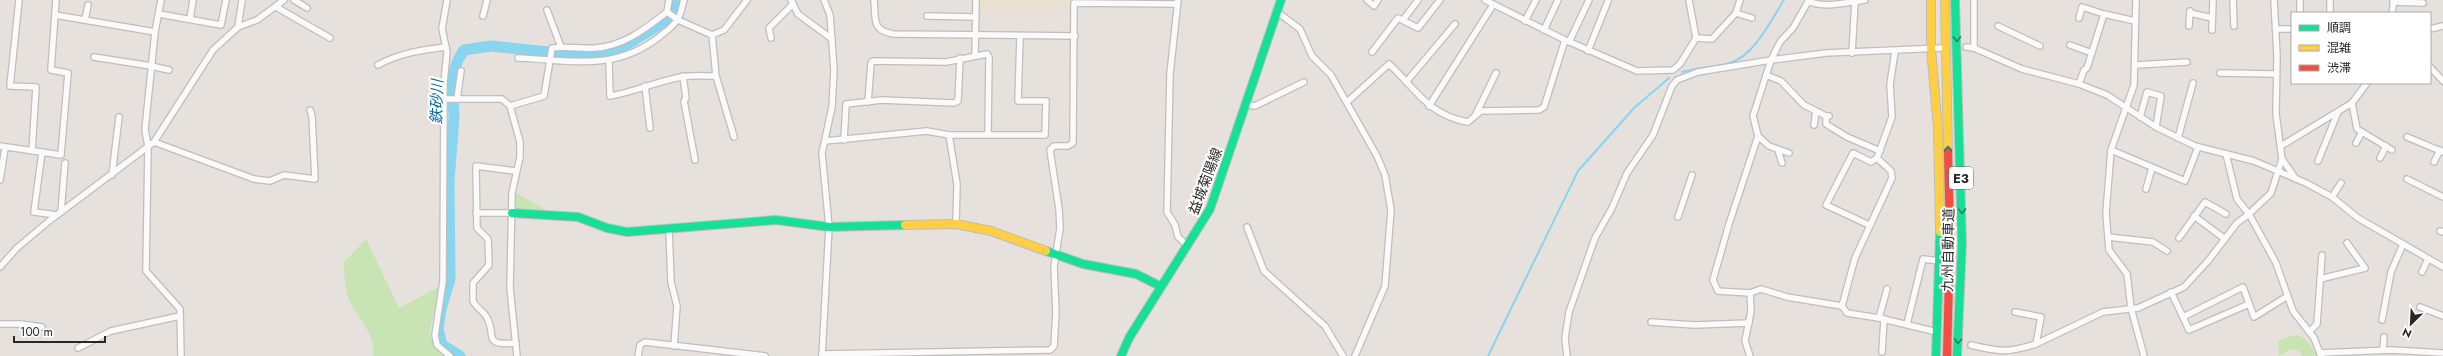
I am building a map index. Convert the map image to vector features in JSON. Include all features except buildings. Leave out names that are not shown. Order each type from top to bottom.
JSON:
[{"type":"main road","name":"益城菊陽線","points":[[1121,356],[1129,338],[1160,286],[1202,224],[1216,194],[1276,11],[1281,0]]},
{"type":"main road","points":[[1931,0],[1931,49],[1938,128],[1939,261],[1936,356]]},
{"type":"main road","name":"九州自動車道","points":[[1945,0],[1950,241],[1946,356]]},
{"type":"main road","name":"九州自動車道","points":[[1955,0],[1962,235],[1957,356]]},
{"type":"main road","points":[[512,213],[578,217],[607,228],[627,232],[776,220],[829,227],[956,224],[991,231],[1083,264],[1136,274],[1160,286]]},
{"type":"street","points":[[19,0],[10,86],[36,87],[32,151]]},
{"type":"street","points":[[0,180],[3,147],[61,155],[68,73],[51,70],[56,0]]},
{"type":"street","points":[[162,0],[155,32],[145,130],[148,146],[146,272],[180,309],[182,356]]},
{"type":"street","points":[[190,19],[193,0]]},
{"type":"street","points":[[159,14],[221,25],[226,0]]},
{"type":"street","points":[[238,27],[242,0]]},
{"type":"street","points":[[0,267],[17,248],[154,142],[213,50],[238,27],[257,20],[276,8],[284,0]]},
{"type":"street","points":[[294,0],[307,8]]},
{"type":"street","points":[[447,0],[442,29],[446,47],[444,99],[443,281],[435,335],[437,345],[450,356]]},
{"type":"street","points":[[483,16],[488,0]]},
{"type":"street","points":[[510,106],[544,96],[548,59],[552,48],[598,47],[629,40],[667,12],[669,0]]},
{"type":"street","points":[[518,58],[548,59],[572,62],[609,61],[636,52],[654,40],[678,20],[684,0]]},
{"type":"street","points":[[667,12],[678,20],[712,34],[724,30],[747,0]]},
{"type":"street","points":[[824,0],[830,15],[834,70],[832,107],[822,153],[823,180],[829,227],[822,355],[1050,350],[1054,346],[1056,320],[1053,286],[1060,228],[1059,209],[1050,150],[1054,146],[1068,146],[1073,143],[1075,36],[1074,3],[1178,2],[1170,74],[1167,212],[1177,230],[1178,237],[1188,246]]},
{"type":"street","points":[[874,0],[877,28],[881,32],[919,35],[1075,36]]},
{"type":"street","points":[[975,56],[977,36],[976,0]]},
{"type":"street","points":[[1367,0],[1374,6],[1378,0]]},
{"type":"street","points":[[1403,20],[1418,0]]},
{"type":"street","points":[[1372,52],[1398,18],[1418,28],[1440,0]]},
{"type":"street","points":[[1525,21],[1536,0]]},
{"type":"street","points":[[1544,30],[1558,0]]},
{"type":"street","points":[[1347,102],[1389,64],[1407,81],[1419,98],[1429,106],[1458,120],[1468,122],[1481,111],[1539,110],[1544,107],[1567,41],[1589,0]]},
{"type":"street","points":[[1429,106],[1490,2],[1567,41],[1636,71],[1672,70],[1680,64],[1696,38],[1689,0]]},
{"type":"street","points":[[1696,38],[1712,39],[1736,13],[1740,0]]},
{"type":"street","points":[[1865,0],[1829,4],[1814,4],[1808,0],[1793,28],[1780,42],[1771,60],[1753,116],[1758,136],[1729,224],[1713,280],[1718,291],[1750,293],[1761,289],[1787,297],[1842,306],[1847,313],[1882,318],[1937,332]]},
{"type":"street","points":[[1974,0],[1974,48]]},
{"type":"street","points":[[2136,0],[2136,65],[2134,85],[2111,150],[2106,213],[2109,250],[2127,274],[2130,308],[2144,356]]},
{"type":"street","points":[[2212,30],[2213,0]]},
{"type":"street","points":[[2233,0],[2233,26]]},
{"type":"street","points":[[1972,345],[2003,352],[2036,344],[2103,312],[2138,308],[2184,287],[2208,261],[2237,224],[2271,193],[2282,159],[2276,114],[2276,29],[2274,0]]},
{"type":"street","points":[[2300,0],[2300,12]]},
{"type":"street","points":[[2330,0],[2330,12]]},
{"type":"street","points":[[1588,50],[1608,1]]},
{"type":"street","points":[[1852,52],[1855,1]]},
{"type":"street","points":[[2392,12],[2394,1],[2423,3]]},
{"type":"street","points":[[771,38],[769,28],[792,2],[804,19],[832,40]]},
{"type":"street","points":[[86,20],[88,5]]},
{"type":"street","points":[[2079,18],[2082,7],[2135,21]]},
{"type":"street","points":[[276,8],[330,38]]},
{"type":"street","points":[[547,10],[561,47]]},
{"type":"street","points":[[1276,11],[1300,30],[1312,56],[1331,75],[1347,102],[1385,175],[1390,210],[1385,286],[1356,356]]},
{"type":"street","points":[[2189,26],[2190,12],[2212,18]]},
{"type":"street","points":[[1736,13],[1752,18]]},
{"type":"street","points":[[2079,84],[2092,53],[2104,14]]},
{"type":"street","points":[[55,15],[155,32]]},
{"type":"street","points":[[927,16],[976,17]]},
{"type":"street","points":[[1407,81],[1455,24]]},
{"type":"street","points":[[1998,26],[2040,46]]},
{"type":"street","points":[[2431,28],[2443,26]]},
{"type":"street","points":[[2276,29],[2291,29]]},
{"type":"street","points":[[712,34],[716,76],[734,137]]},
{"type":"street","points":[[825,141],[927,131],[949,135],[1046,135],[1046,101],[1018,101],[1020,36]]},
{"type":"street","points":[[2070,45],[2092,53]]},
{"type":"street","points":[[378,65],[394,56],[410,52],[446,47]]},
{"type":"street","points":[[1966,47],[1974,48],[2022,69],[2079,84],[2107,95],[2156,127],[2178,138],[2198,147],[2254,161],[2298,181],[2332,197],[2358,218],[2443,267]]},
{"type":"street","points":[[1569,356],[1565,338],[1569,312],[1595,238],[1612,208],[1627,173],[1653,135],[1672,86],[1677,80],[1698,72],[1771,60],[1852,52],[1941,48]]},
{"type":"street","points":[[1869,224],[1826,205],[1853,153],[1871,162],[1877,158],[1892,117],[1890,85],[1895,51]]},
{"type":"street","points":[[868,102],[871,63],[873,61],[946,62],[960,58],[987,54],[989,57],[988,134]]},
{"type":"street","points":[[94,57],[169,70]]},
{"type":"street","points":[[844,140],[846,104],[882,100],[954,103],[958,101],[960,58]]},
{"type":"street","points":[[609,61],[610,96],[628,93],[645,86],[683,76],[716,76]]},
{"type":"street","points":[[2136,65],[2187,62]]},
{"type":"street","points":[[2431,69],[2443,81]]},
{"type":"street","points":[[1672,70],[1677,80]]},
{"type":"street","points":[[457,100],[461,71]]},
{"type":"street","points":[[1473,119],[1496,73]]},
{"type":"street","points":[[2220,73],[2276,74]]},
{"type":"street","points":[[683,76],[686,98],[684,102],[695,160]]},
{"type":"street","points":[[1766,76],[1787,85],[1796,97],[1816,111],[1828,116],[1826,124],[1847,137],[1880,151]]},
{"type":"street","points":[[1246,104],[1255,106],[1304,82]]},
{"type":"street","points":[[2178,138],[2193,83]]},
{"type":"street","points":[[2281,146],[2352,103],[2366,84]]},
{"type":"street","points":[[645,86],[650,128]]},
{"type":"street","points":[[2140,117],[2147,92],[2162,96],[2156,127]]},
{"type":"street","points":[[444,99],[502,99],[510,106],[520,142],[520,157],[512,194],[510,288],[517,356]]},
{"type":"street","points":[[2352,103],[2357,129],[2392,150]]},
{"type":"street","points":[[154,142],[254,180],[270,181],[284,175],[315,179],[312,116],[310,110]]},
{"type":"street","points":[[1814,126],[1816,111]]},
{"type":"street","points":[[2318,161],[2338,112]]},
{"type":"street","points":[[112,175],[119,117]]},
{"type":"street","points":[[2356,143],[2362,132]]},
{"type":"street","points":[[949,135],[957,184],[956,224]]},
{"type":"street","points":[[1758,136],[1778,150],[1789,153]]},
{"type":"street","points":[[2407,137],[2442,151],[2434,162]]},
{"type":"street","points":[[2380,158],[2386,146]]},
{"type":"street","points":[[2111,150],[2185,182],[2198,147]]},
{"type":"street","points":[[1778,150],[1782,163]]},
{"type":"street","points":[[42,152],[34,212],[59,214]]},
{"type":"street","points":[[2226,154],[2237,199],[2248,214],[2276,263],[2286,297],[2293,310],[2314,338],[2320,355],[2384,350],[2393,353],[2443,353]]},
{"type":"street","points":[[1842,306],[1855,258],[1869,224],[1892,178],[1890,171],[1877,158]]},
{"type":"street","points":[[2282,159],[2298,181]]},
{"type":"street","points":[[59,214],[64,162]]},
{"type":"street","points":[[516,171],[476,166],[477,228],[488,239],[490,244],[489,265],[473,283],[473,301],[488,319],[490,336],[496,342],[502,344],[516,343]]},
{"type":"street","points":[[2146,189],[2152,168]]},
{"type":"street","points":[[1678,217],[1692,175]]},
{"type":"street","points":[[2407,179],[2443,197]]},
{"type":"street","points":[[2332,197],[2341,183]]},
{"type":"street","points":[[2180,238],[2205,202],[2226,214]]},
{"type":"street","points":[[476,213],[512,213]]},
{"type":"street","points":[[2194,216],[2226,239]]},
{"type":"street","points":[[1247,227],[1264,271],[1325,326],[1344,356]]},
{"type":"street","points":[[669,229],[671,282],[678,306],[674,346]]},
{"type":"street","points":[[2108,237],[2153,242],[2167,252]]},
{"type":"street","points":[[2320,279],[2365,268],[2347,244]]},
{"type":"street","points":[[2382,320],[2391,272],[2403,244]]},
{"type":"street","points":[[2309,332],[2317,324],[2322,255]]},
{"type":"street","points":[[1907,324],[1922,259],[1939,261]]},
{"type":"street","points":[[2422,272],[2428,259]]},
{"type":"street","points":[[2182,317],[2243,287],[2254,317],[2286,297]]},
{"type":"street","points":[[1882,352],[1882,318],[1888,288]]},
{"type":"street","points":[[2171,292],[2189,330],[2249,304]]},
{"type":"street","points":[[1750,293],[1749,323],[1745,341],[1750,356]]},
{"type":"street","points":[[2420,307],[2443,316]]},
{"type":"street","points":[[2015,312],[2041,317],[2036,344]]},
{"type":"street","points":[[78,348],[111,331],[180,316]]},
{"type":"street","points":[[1651,322],[1694,325],[1749,323]]},
{"type":"street","points":[[0,324],[21,324],[42,327]]},
{"type":"street","points":[[2384,337],[2384,350]]},
{"type":"street","points":[[638,356],[640,345],[643,342],[765,356]]},
{"type":"shaded area","points":[[976,0],[1081,0],[1078,8],[976,11]]},
{"type":"green space","points":[[516,193],[546,211],[518,210],[515,206]]},
{"type":"green space","points":[[366,239],[399,308],[439,287],[429,334],[442,356],[373,356],[373,347],[368,331],[350,302],[345,282],[344,262]]},
{"type":"green space","points":[[2294,335],[2305,339],[2317,356],[2302,356],[2299,351],[2292,349],[2279,356],[2278,341]]},
{"type":"waterway","name":"鉄砂川","points":[[460,356],[442,345],[438,329],[441,309],[450,279],[449,181],[454,117],[452,75],[459,58],[464,50],[491,46],[566,54],[605,52],[626,45],[666,20],[677,0]]},
{"type":"waterway","points":[[1682,72],[1724,65],[1739,59],[1747,53],[1762,36],[1784,0]]},
{"type":"waterway","points":[[1488,356],[1578,171],[1634,108],[1669,78]]},
{"type":"traffic: fast","points":[[1121,356],[1129,338],[1210,209],[1281,0]]},
{"type":"traffic: fast","points":[[1955,0],[1962,243],[1957,356]]},
{"type":"traffic: fast","points":[[512,213],[578,217],[607,228],[627,232],[776,220],[829,227],[905,225]]},
{"type":"traffic: fast","points":[[1936,356],[1940,232]]},
{"type":"traffic: fast","points":[[1046,251],[1083,264],[1136,274],[1160,286]]},
{"type":"traffic: slow","points":[[1931,0],[1931,49],[1938,128],[1940,232]]},
{"type":"traffic: slow","points":[[1945,0],[1948,151]]},
{"type":"traffic: slow","points":[[905,225],[956,224],[991,231],[1046,251]]},
{"type":"traffic: jam","points":[[1947,356],[1950,241],[1948,151]]}]
